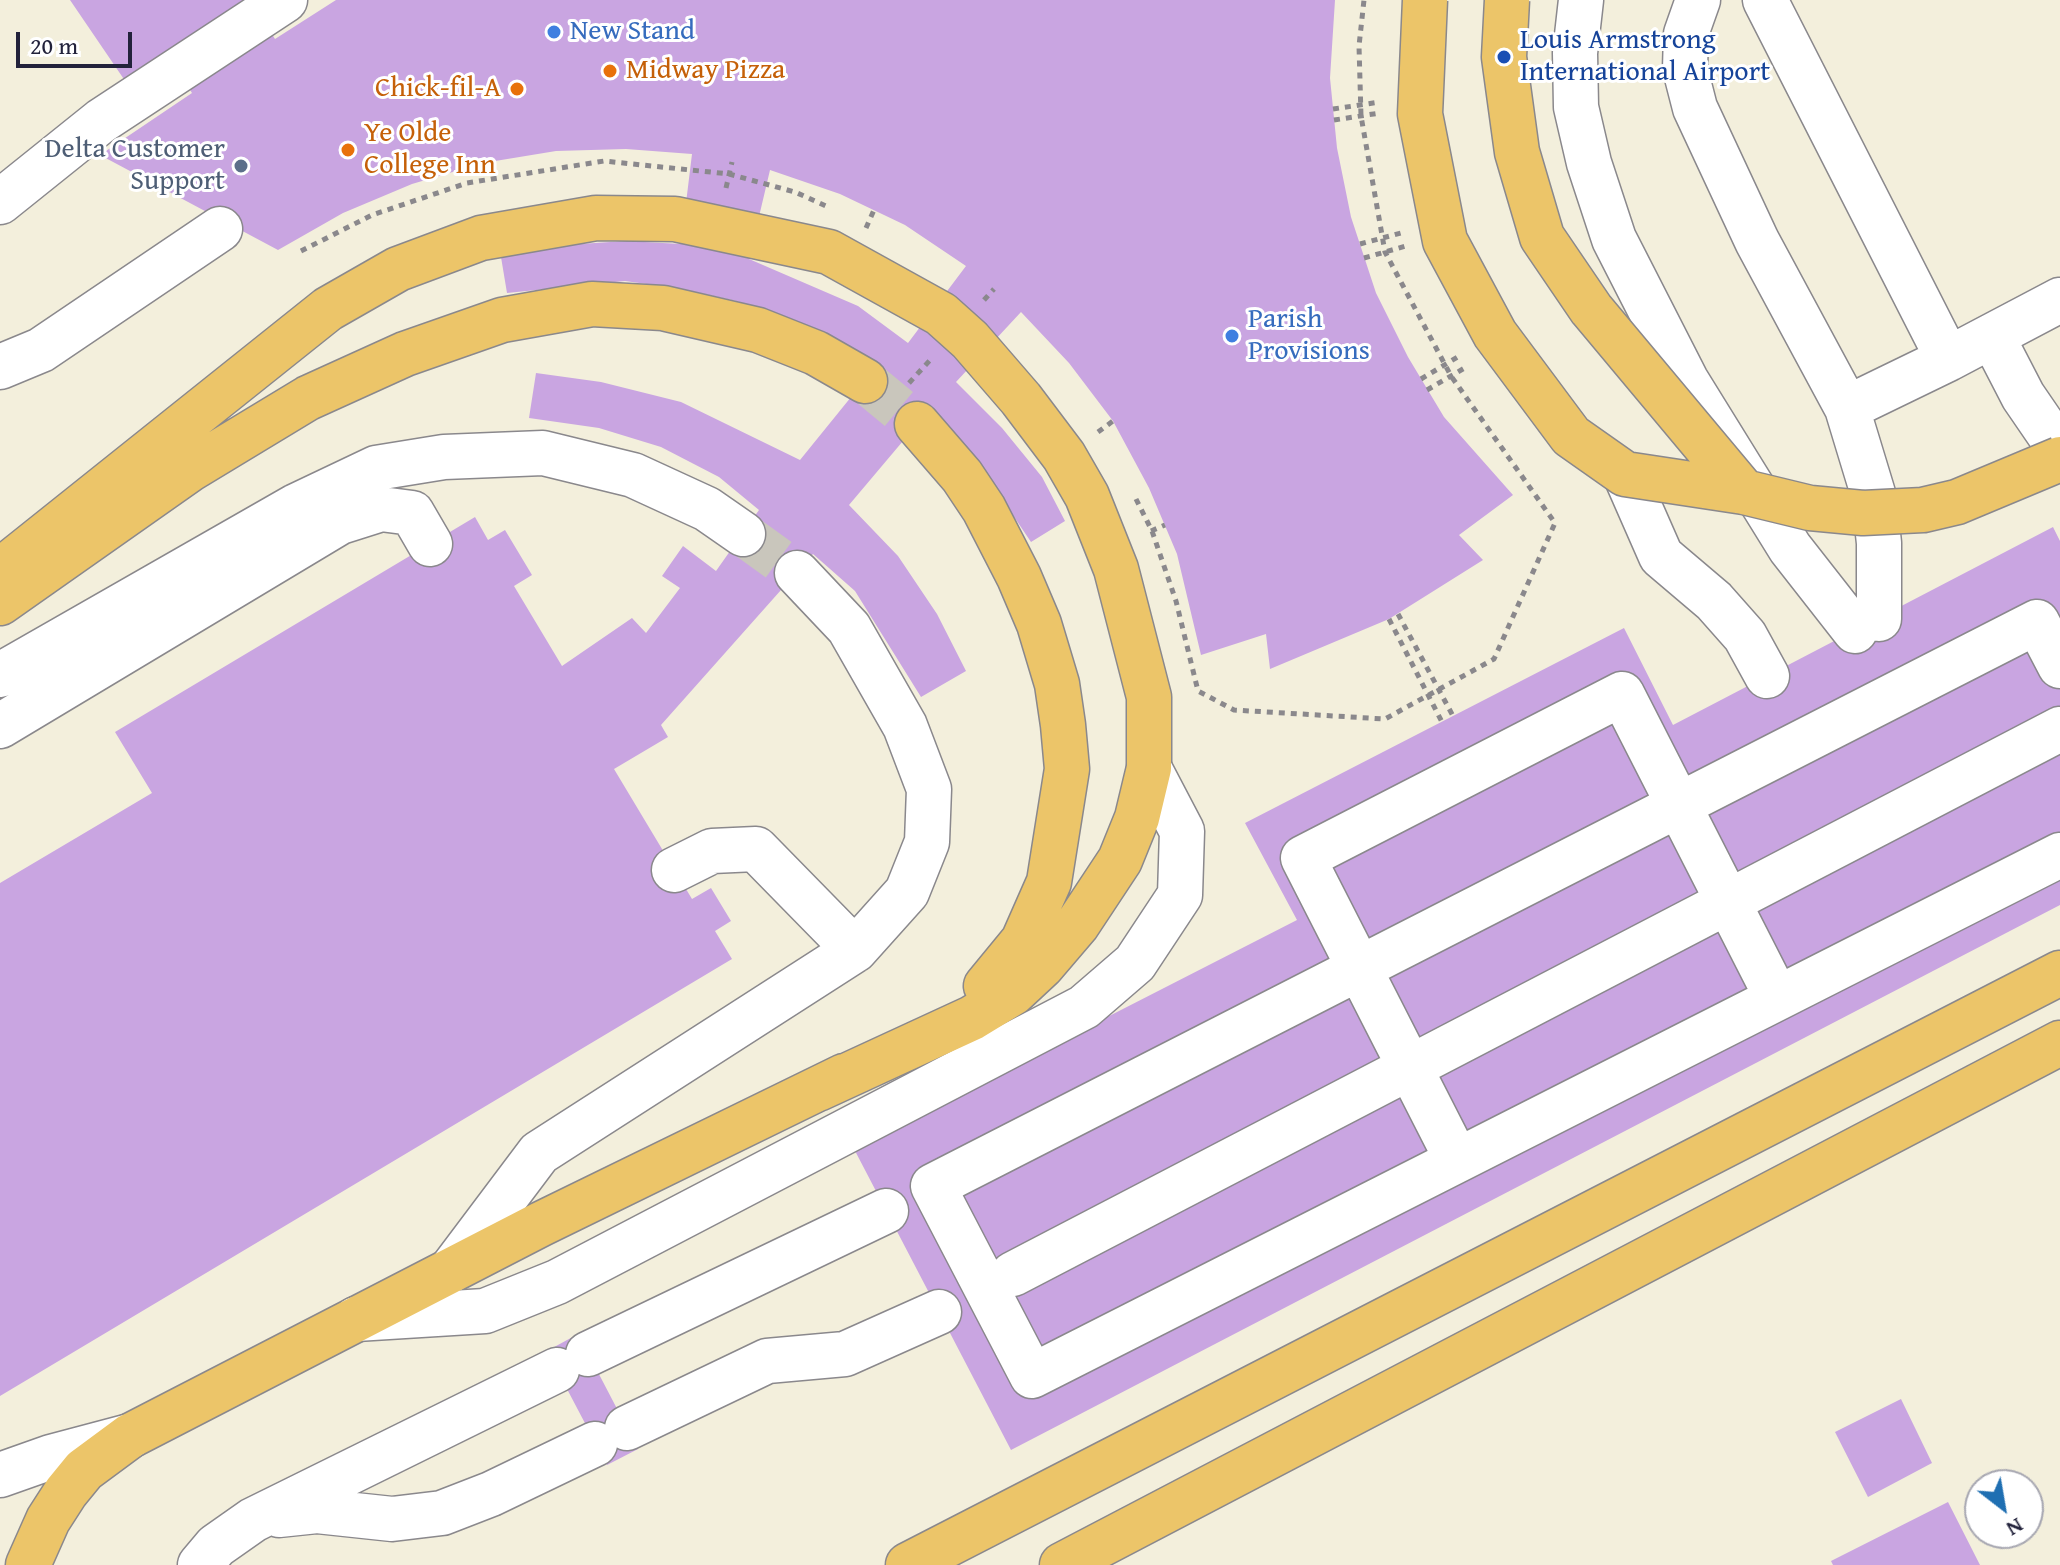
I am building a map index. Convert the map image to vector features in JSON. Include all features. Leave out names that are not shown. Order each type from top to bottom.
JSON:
[{"type":"main road","points":[[1425,0],[1420,114],[1445,241],[1495,334],[1571,436],[1625,474],[1744,492],[1810,508],[1863,513],[1923,510],[1957,502],[2060,459]]},
{"type":"main road","points":[[1507,0],[1504,57],[1515,138],[1542,237],[1591,309],[1744,492]]},
{"type":"main road","points":[[0,571],[358,289],[440,252],[521,228],[596,218],[675,219],[829,252],[941,314],[997,369],[1064,456],[1087,496],[1104,537],[1149,697],[1149,768],[1137,818],[1120,860],[1077,925],[1042,966],[1013,993],[972,1018],[818,1089]]},
{"type":"main road","points":[[0,603],[189,470],[308,398],[405,354],[502,320],[592,304],[663,308],[758,330],[816,353],[865,381]]},
{"type":"main road","points":[[28,1565],[48,1520],[66,1492],[84,1470],[130,1436],[451,1270],[930,1031],[981,992],[1023,941],[1038,913],[1057,848],[1067,769],[1057,684],[1039,624],[984,509],[940,447],[917,424]]},
{"type":"main road","points":[[908,1565],[2060,973]]},
{"type":"main road","points":[[1062,1565],[2060,1043]]},
{"type":"street","points":[[0,202],[101,121],[285,0]]},
{"type":"street","points":[[1581,0],[1575,53],[1576,107],[1589,163],[1614,239],[1686,380],[1774,522],[1867,625],[1879,543],[1874,497],[1847,408],[1757,241],[1695,108],[1685,69],[1686,34],[1698,0]]},
{"type":"street","points":[[1765,0],[1948,359]]},
{"type":"street","points":[[0,367],[41,350],[220,229]]},
{"type":"street","points":[[1847,408],[2060,300]]},
{"type":"street","points":[[1992,336],[2023,396],[2060,450]]},
{"type":"street","points":[[0,675],[296,506],[376,468],[444,457],[543,453],[633,475],[707,509],[743,534]]},
{"type":"street","points":[[1625,474],[1661,556],[1714,601],[1745,636],[1767,676]]},
{"type":"street","points":[[0,726],[340,522],[381,509],[412,513],[430,544]]},
{"type":"street","points":[[451,1270],[539,1153],[855,950],[907,892],[927,842],[929,789],[905,726],[849,628],[797,573]]},
{"type":"street","points":[[2060,666],[2037,622],[933,1186],[1032,1376],[2060,855]]},
{"type":"street","points":[[1457,1160],[1303,858],[1608,701],[1622,694],[1777,998]]},
{"type":"street","points":[[1013,1274],[2060,729]]},
{"type":"street","points":[[356,1319],[485,1311],[557,1282],[1084,1007],[1135,963],[1180,895],[1182,831],[1149,768]]},
{"type":"street","points":[[674,870],[712,851],[756,849],[855,950]]},
{"type":"street","points":[[200,1565],[216,1546],[253,1520],[886,1211]]},
{"type":"street","points":[[253,1520],[317,1511],[392,1519],[442,1513],[491,1494],[767,1361],[845,1354],[939,1312]]},
{"type":"street","points":[[0,1475],[51,1457],[130,1436]]},
{"type":"path","points":[[1364,0],[1359,46],[1361,116],[1385,252],[1451,376],[1555,523],[1494,659],[1440,690]]},
{"type":"path","points":[[1398,614],[1453,716]]},
{"type":"path","points":[[1389,619],[1442,722]]},
{"type":"building","points":[[70,0],[275,0],[258,12],[275,39],[336,0],[1335,0],[1330,78],[1337,148],[1351,217],[1376,293],[1408,357],[1444,417],[1513,495],[1459,535],[1483,560],[1389,619],[1270,669],[1266,634],[1201,655],[1177,554],[1149,488],[1113,421],[1069,363],[1021,312],[956,382],[1002,428],[1042,477],[1065,521],[1031,542],[969,450],[930,409],[849,505],[898,556],[937,614],[966,671],[921,697],[855,591],[813,554],[661,725],[668,737],[614,769],[692,899],[711,888],[731,921],[715,931],[732,959],[0,1396],[0,883],[152,793],[115,732],[475,517],[488,540],[505,530],[532,575],[514,586],[562,666],[632,618],[646,633],[680,588],[662,576],[683,546],[716,571],[759,510],[719,477],[661,447],[599,428],[529,418],[536,373],[601,382],[681,402],[800,460],[877,365],[788,318],[736,301],[682,289],[625,281],[507,293],[501,257],[564,245],[626,241],[681,244],[692,154],[626,149],[556,151],[483,163],[412,184],[343,213],[278,250],[100,155],[192,93],[175,66],[134,94]],"holes":[[[770,170],[840,194],[905,225],[966,266],[908,343],[858,306],[749,259]]]},
{"type":"building","points":[[2053,527],[2060,541],[2060,905],[1011,1450],[853,1147],[1297,920],[1245,823],[1624,628],[1673,725]]},
{"type":"building","points":[[578,1334],[638,1449],[607,1465],[547,1351]]},
{"type":"building","points":[[1901,1399],[1932,1463],[1868,1497],[1835,1432]]},
{"type":"building","points":[[1948,1502],[1964,1534],[1964,1549],[1972,1549],[1980,1565],[1833,1565],[1831,1561]]},
{"type":"tunnel","points":[[865,381],[917,424]]},
{"type":"tunnel","points":[[743,534],[797,573]]},
{"type":"place","name":"New Stand","points":[[554,32]]},
{"type":"place","name":"Louis Armstrong International Airport","points":[[1504,57]]},
{"type":"place","name":"Midway Pizza","points":[[610,71]]},
{"type":"place","name":"Chick-fil-A","points":[[517,89]]},
{"type":"place","name":"Ye Olde College Inn","points":[[348,150]]},
{"type":"place","name":"Delta Customer Support","points":[[241,166]]},
{"type":"place","name":"Parish Provisions","points":[[1232,336]]}]
